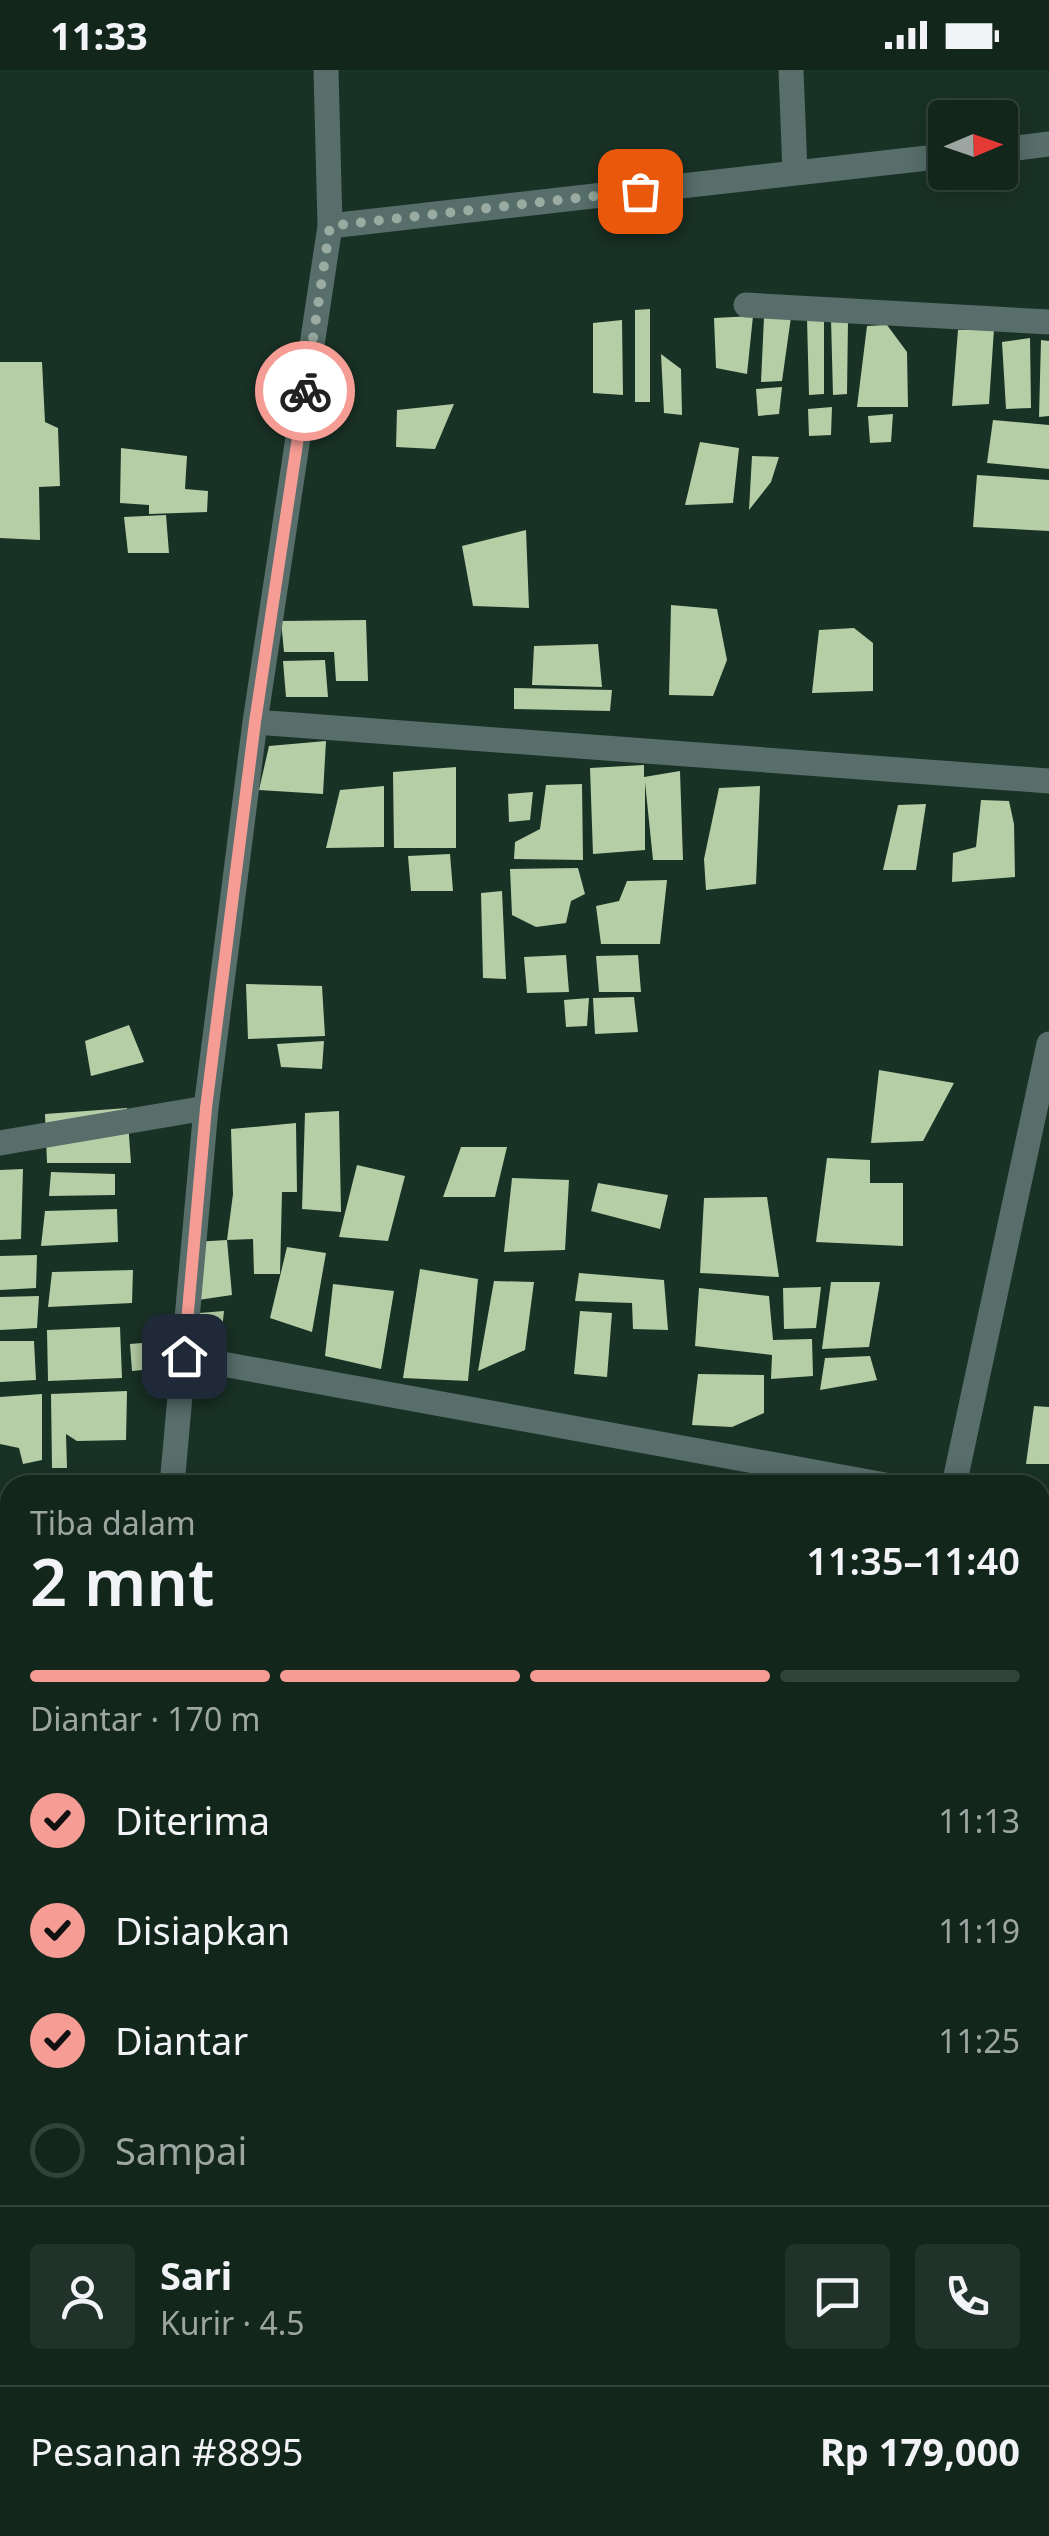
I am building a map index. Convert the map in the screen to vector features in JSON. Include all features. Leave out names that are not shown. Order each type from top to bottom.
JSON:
[{"type":"street","points":[[173,1475],[206,1108],[255,722],[330,226],[326,70]]},
{"type":"street","points":[[791,70],[794,173]]},
{"type":"street","points":[[1018,148],[1049,144]]},
{"type":"street","points":[[330,226],[928,158]]},
{"type":"street","points":[[746,304],[1049,322]]},
{"type":"street","points":[[255,722],[1049,781]]},
{"type":"street","points":[[956,1475],[1049,1044]]},
{"type":"street","points":[[0,1144],[206,1108]]},
{"type":"street","points":[[184,1356],[831,1475]]},
{"type":"building","points":[[650,309],[650,402],[635,402],[635,310]]},
{"type":"building","points":[[753,316],[747,374],[716,368],[714,318]]},
{"type":"building","points":[[764,317],[791,317],[782,381],[761,382]]},
{"type":"building","points":[[807,319],[824,320],[824,394],[809,395]]},
{"type":"building","points":[[831,319],[848,320],[847,394],[833,395]]},
{"type":"building","points":[[622,320],[623,395],[593,393],[593,323]]},
{"type":"building","points":[[887,325],[907,352],[908,407],[857,407],[867,326]]},
{"type":"building","points":[[994,329],[989,404],[952,406],[958,330]]},
{"type":"building","points":[[1030,338],[1031,408],[1006,409],[1002,342]]},
{"type":"building","points":[[1041,340],[1049,341],[1049,416],[1039,417]]},
{"type":"building","points":[[661,354],[681,369],[682,415],[664,413]]},
{"type":"building","points":[[0,362],[42,362],[45,422],[58,428],[60,486],[39,487],[40,540],[0,538]]},
{"type":"building","points":[[782,387],[779,414],[758,416],[756,389]]},
{"type":"building","points":[[454,404],[435,449],[396,447],[397,410]]},
{"type":"building","points":[[832,407],[831,435],[809,436],[808,409]]},
{"type":"building","points":[[893,414],[891,442],[870,443],[868,416]]},
{"type":"building","points":[[993,420],[1049,425],[1049,469],[987,463]]},
{"type":"building","points":[[700,442],[739,448],[733,503],[685,505]]},
{"type":"building","points":[[121,448],[187,456],[185,489],[208,491],[207,512],[149,514],[149,505],[120,503]]},
{"type":"building","points":[[752,456],[779,457],[771,482],[749,510]]},
{"type":"building","points":[[977,475],[1049,480],[1049,531],[973,527]]},
{"type":"building","points":[[166,515],[169,553],[128,553],[124,517]]},
{"type":"building","points":[[526,530],[529,608],[473,606],[462,546]]},
{"type":"building","points":[[671,605],[717,609],[727,660],[713,696],[669,695]]},
{"type":"building","points":[[366,620],[368,681],[336,681],[334,652],[284,652],[281,621]]},
{"type":"building","points":[[854,628],[873,643],[873,691],[812,693],[819,630]]},
{"type":"building","points":[[598,644],[602,687],[532,685],[534,646]]},
{"type":"building","points":[[325,660],[328,697],[286,697],[283,661]]},
{"type":"building","points":[[514,688],[612,690],[610,711],[514,709]]},
{"type":"building","points":[[326,741],[323,794],[259,790],[269,746]]},
{"type":"building","points":[[644,765],[644,777],[680,771],[683,860],[653,860],[645,782],[645,850],[593,854],[590,768]]},
{"type":"building","points":[[456,767],[456,848],[394,848],[393,772]]},
{"type":"building","points":[[582,784],[583,860],[514,859],[515,842],[540,829],[546,785]]},
{"type":"building","points":[[384,786],[384,847],[326,848],[340,790]]},
{"type":"building","points":[[760,786],[756,884],[706,890],[704,859],[719,788]]},
{"type":"building","points":[[533,792],[530,820],[509,822],[508,794]]},
{"type":"building","points":[[981,800],[1009,801],[1014,824],[1015,877],[952,882],[953,853],[976,847]]},
{"type":"building","points":[[926,804],[916,870],[883,870],[898,805]]},
{"type":"building","points":[[450,854],[453,891],[411,891],[408,856]]},
{"type":"building","points":[[578,868],[585,894],[571,901],[566,923],[536,927],[512,915],[510,869]]},
{"type":"building","points":[[667,880],[660,944],[601,944],[596,906],[619,901],[627,881]]},
{"type":"building","points":[[502,891],[506,979],[483,978],[481,893]]},
{"type":"building","points":[[566,955],[569,992],[527,993],[524,957]]},
{"type":"building","points":[[638,955],[641,992],[599,992],[596,956]]},
{"type":"building","points":[[246,984],[322,986],[325,1036],[248,1039]]},
{"type":"building","points":[[634,997],[638,1032],[595,1034],[593,998]]},
{"type":"building","points":[[589,998],[587,1026],[566,1027],[564,1000]]},
{"type":"building","points":[[129,1025],[144,1062],[91,1076],[85,1041]]},
{"type":"building","points":[[324,1041],[322,1069],[281,1067],[277,1044]]},
{"type":"building","points":[[879,1070],[954,1083],[923,1141],[871,1143]]},
{"type":"building","points":[[127,1108],[131,1163],[47,1163],[45,1114]]},
{"type":"building","points":[[339,1111],[341,1212],[302,1209],[305,1113]]},
{"type":"building","points":[[296,1123],[297,1192],[282,1192],[280,1274],[254,1274],[253,1239],[227,1240],[233,1194],[231,1129]]},
{"type":"building","points":[[461,1147],[507,1147],[495,1197],[443,1197]]},
{"type":"building","points":[[827,1158],[870,1160],[870,1183],[903,1183],[903,1246],[816,1242]]},
{"type":"building","points":[[357,1165],[405,1176],[388,1241],[339,1237]]},
{"type":"building","points":[[23,1169],[21,1239],[0,1240],[0,1170]]},
{"type":"building","points":[[51,1172],[115,1174],[115,1195],[49,1196]]},
{"type":"building","points":[[512,1178],[569,1180],[565,1250],[504,1252]]},
{"type":"building","points":[[598,1183],[668,1195],[660,1229],[591,1211]]},
{"type":"building","points":[[767,1197],[779,1277],[700,1273],[704,1198]]},
{"type":"building","points":[[117,1209],[118,1242],[41,1246],[45,1211]]},
{"type":"building","points":[[227,1240],[232,1295],[198,1300],[194,1242]]},
{"type":"building","points":[[287,1247],[326,1253],[312,1332],[270,1318]]},
{"type":"building","points":[[37,1255],[36,1288],[0,1290],[0,1256]]},
{"type":"building","points":[[420,1269],[478,1279],[468,1381],[403,1378]]},
{"type":"building","points":[[133,1270],[132,1303],[48,1307],[52,1272]]},
{"type":"building","points":[[579,1273],[664,1280],[668,1330],[633,1329],[632,1303],[575,1301]]},
{"type":"building","points":[[494,1281],[534,1282],[525,1350],[478,1371]]},
{"type":"building","points":[[831,1282],[880,1282],[869,1347],[822,1349]]},
{"type":"building","points":[[333,1284],[394,1291],[381,1369],[325,1356]]},
{"type":"building","points":[[821,1287],[816,1328],[784,1329],[783,1288]]},
{"type":"building","points":[[699,1288],[769,1296],[773,1340],[812,1339],[813,1376],[771,1379],[772,1355],[695,1346]]},
{"type":"building","points":[[39,1296],[37,1328],[0,1330],[0,1297]]},
{"type":"building","points":[[224,1311],[221,1339],[200,1340],[199,1313]]},
{"type":"building","points":[[580,1311],[612,1313],[607,1377],[574,1374]]},
{"type":"building","points":[[120,1327],[122,1378],[48,1381],[47,1330]]},
{"type":"building","points":[[0,1341],[34,1341],[36,1380],[0,1382]]},
{"type":"building","points":[[155,1342],[153,1369],[132,1371],[130,1344]]},
{"type":"building","points":[[870,1356],[877,1380],[820,1390],[825,1358]]},
{"type":"building","points":[[698,1374],[764,1375],[764,1413],[732,1427],[692,1425]]},
{"type":"building","points":[[127,1391],[126,1440],[77,1441],[66,1434],[67,1468],[52,1468],[51,1394]]},
{"type":"building","points":[[42,1394],[42,1460],[23,1464],[19,1448],[0,1444],[0,1397]]},
{"type":"building","points":[[1034,1406],[1049,1407],[1049,1464],[1026,1464]]},
{"type":"way so far","points":[[305,391],[330,226],[640,191]]},
{"type":"route","points":[[184,1356],[206,1108],[255,722],[305,391]]}]
